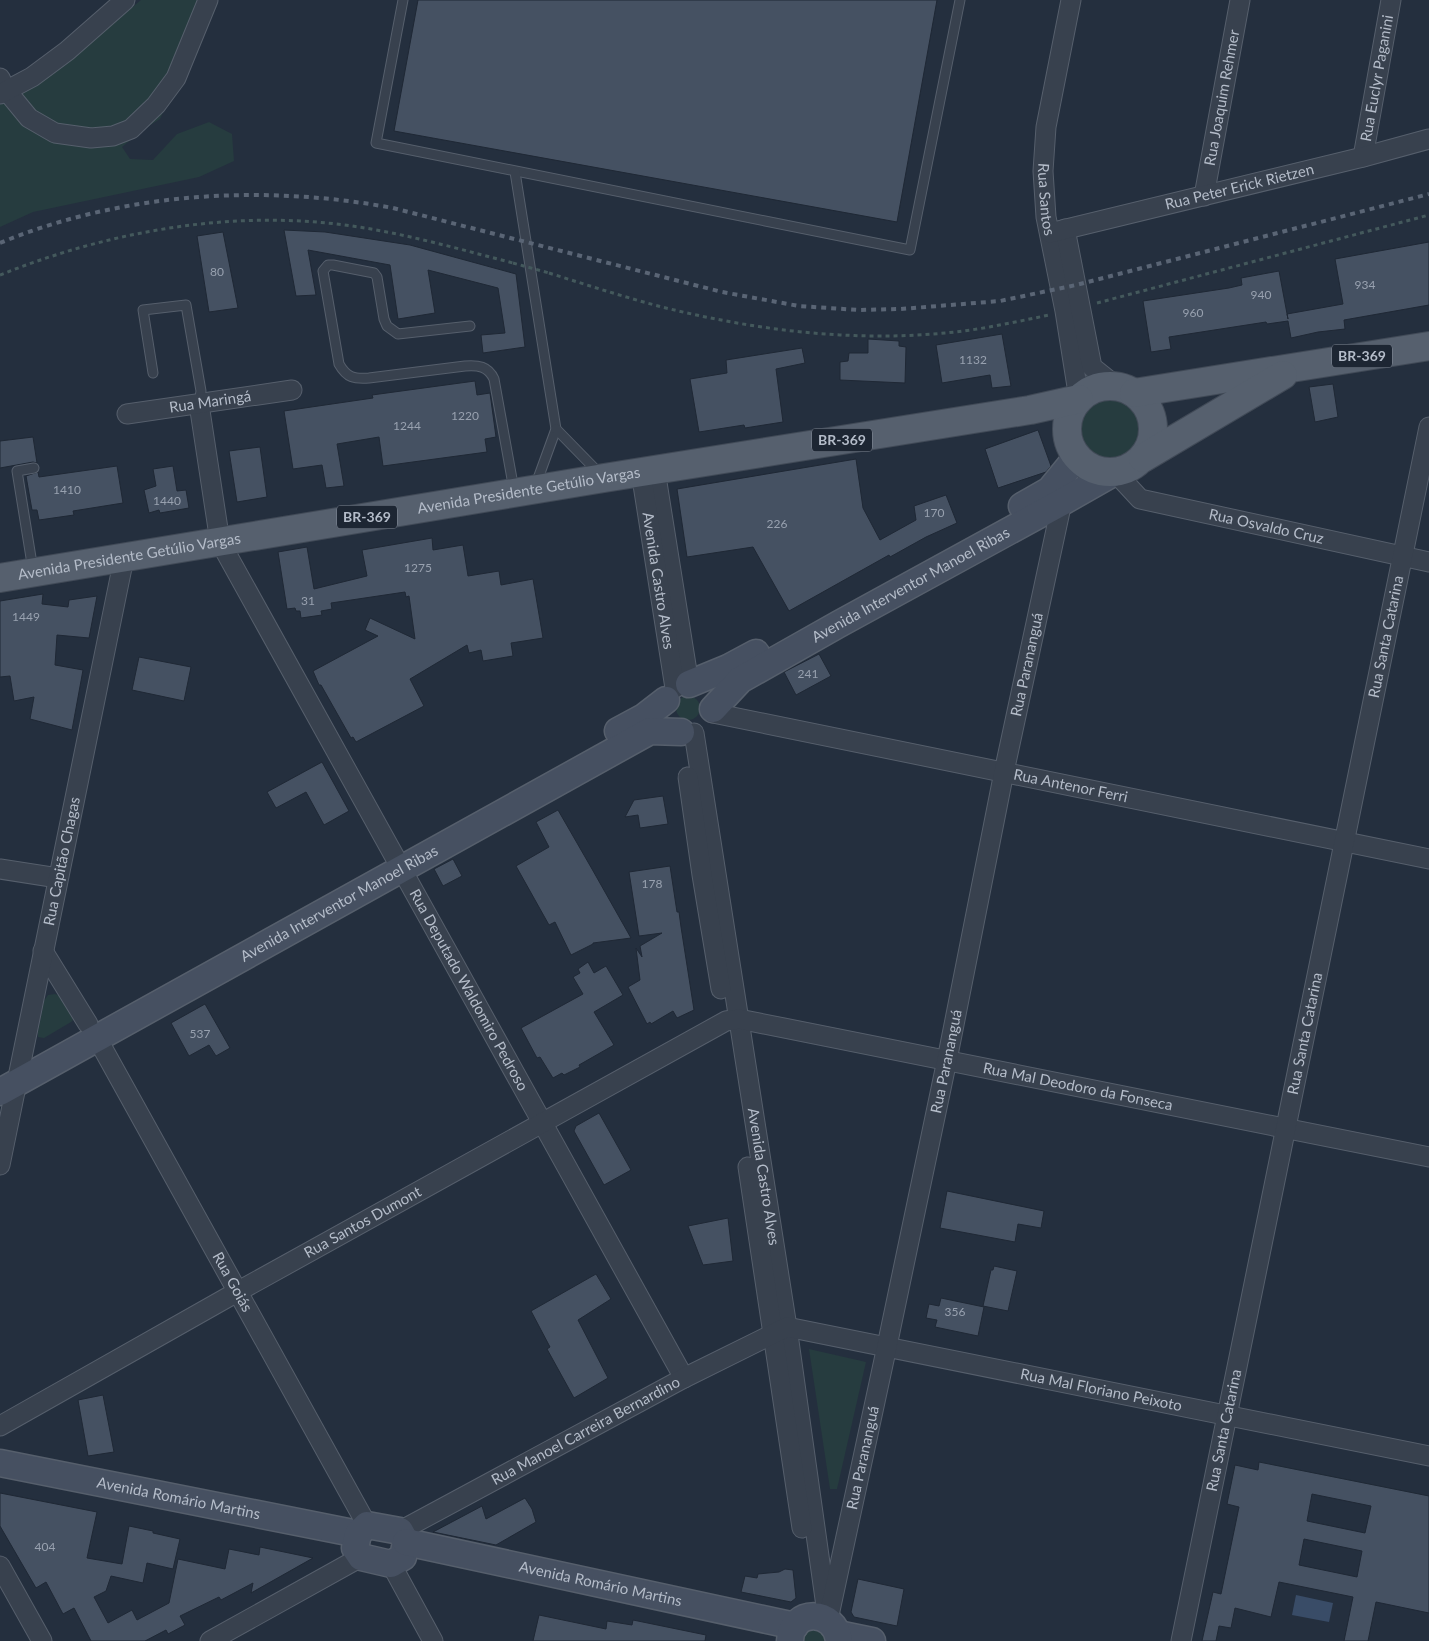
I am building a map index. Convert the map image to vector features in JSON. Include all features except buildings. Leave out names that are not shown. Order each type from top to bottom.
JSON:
[{"type":"main road","name":"BR-369","points":[[1079,399],[1100,387],[1126,390],[1295,368],[1429,346]]},
{"type":"main road","name":"BR-369","points":[[1115,472],[1130,467],[1295,368]]},
{"type":"main road","points":[[1126,390],[1147,406],[1153,424],[1152,441],[1143,458]]},
{"type":"main road","points":[[1072,448],[1067,425],[1069,415],[1079,399]]},
{"type":"main road","name":"Avenida Presidente Getúlio Vargas","points":[[0,578],[1030,410],[1079,399]]},
{"type":"main road","points":[[1030,410],[1090,467],[1106,472],[1115,472]]},
{"type":"street","points":[[125,0],[60,56],[32,77],[2,87],[29,118],[55,133],[91,138],[113,136],[131,129],[156,105],[176,78],[208,0]]},
{"type":"street","name":"Rua Santos","points":[[1070,0],[1043,149],[1044,194],[1057,231],[1072,309],[1079,399]]},
{"type":"street","name":"Rua Joaquim Rehmer","points":[[1204,196],[1240,0]]},
{"type":"street","name":"Rua Euclyr Paganini","points":[[1363,157],[1392,0]]},
{"type":"street","name":"Rua Peter Erick Rietzen","points":[[1057,231],[1363,157],[1429,139]]},
{"type":"street","points":[[1072,309],[1092,366],[1126,390]]},
{"type":"street","name":"Rua Maringá","points":[[127,414],[292,390]]},
{"type":"street","name":"Rua Deputado Waldomiro Pedroso","points":[[199,404],[220,542],[684,1378]]},
{"type":"street","name":"Rua Santa Catarina","points":[[1181,1641],[1429,427]]},
{"type":"street","name":"Avenida Interventor Manoel Ribas","points":[[713,711],[740,680],[835,618],[1050,490],[1072,448]]},
{"type":"street","name":"Avenida Castro Alves","points":[[648,471],[676,691]]},
{"type":"street","name":"Avenida Interventor Manoel Ribas","points":[[10,1078],[398,860],[644,717],[676,691],[835,618],[1062,502],[1115,472]]},
{"type":"street","name":"Rua Osvaldo Cruz","points":[[1115,472],[1140,499],[1429,562]]},
{"type":"street","name":"Rua Parananguá","points":[[814,1631],[887,1346],[947,1060],[1004,772],[1062,502]]},
{"type":"street","name":"Rua Capitão Chagas","points":[[0,1165],[10,1078],[43,951],[124,558]]},
{"type":"street","points":[[698,686],[706,691],[712,699],[713,711],[706,726],[688,732],[673,727],[667,719],[664,710],[676,691],[698,686]]},
{"type":"street","name":"Rua Antenor Ferri","points":[[713,711],[1429,859]]},
{"type":"street","name":"Avenida Interventor Manoel Ribas","points":[[398,860],[650,731],[688,732]]},
{"type":"street","name":"Avenida Castro Alves","points":[[688,732],[780,1330],[814,1631]]},
{"type":"street","points":[[0,868],[58,878]]},
{"type":"street","name":"Rua Goiás","points":[[43,951],[93,1031],[237,1292],[360,1541]]},
{"type":"street","name":"Rua Mal Deodoro da Fonseca","points":[[732,1020],[947,1060],[1429,1158]]},
{"type":"street","name":"Rua Santos Dumont","points":[[0,1426],[542,1122],[732,1020]]},
{"type":"street","name":"Rua Mal Floriano Peixoto","points":[[780,1330],[887,1346],[1429,1456]]},
{"type":"street","name":"Rua Manoel Carreira Bernardino","points":[[400,1549],[684,1378],[780,1330]]},
{"type":"street","name":"Avenida Romário Martins","points":[[0,1463],[360,1541],[872,1641]]},
{"type":"street","name":"Avenida Romário Martins","points":[[0,1476],[360,1541]]},
{"type":"street","points":[[210,1641],[360,1541]]},
{"type":"street","points":[[400,1549],[433,1641]]},
{"type":"street","points":[[0,1566],[42,1641]]},
{"type":"lane","points":[[403,0],[376,143],[910,250],[960,0]]},
{"type":"lane","points":[[514,172],[556,429],[604,478]]},
{"type":"lane","points":[[470,326],[398,334],[387,326],[384,319],[377,277],[374,273],[333,265],[328,265],[323,270],[339,364],[344,372],[352,377],[360,379],[465,366],[476,366],[490,372],[494,379],[524,492]]},
{"type":"lane","points":[[153,372],[143,310],[186,304],[200,391],[199,404]]},
{"type":"lane","points":[[524,492],[556,429]]},
{"type":"lane","points":[[33,572],[16,471],[34,468]]},
{"type":"path","points":[[0,276],[34,262],[111,239],[184,226],[248,221],[327,223],[410,236],[690,314],[764,327],[814,333],[896,336],[945,333],[999,326],[1072,309],[1429,215]]},
{"type":"green space","points":[[141,0],[210,0],[207,13],[160,119],[141,131],[122,147],[130,159],[153,160],[177,134],[209,122],[232,134],[234,161],[199,177],[33,212],[0,227],[0,100],[65,64]]},
{"type":"green space","points":[[1110,397],[1128,403],[1136,411],[1142,429],[1136,447],[1128,455],[1110,461],[1092,455],[1084,447],[1078,429],[1084,411],[1092,403]]},
{"type":"green space","points":[[688,696],[693,697],[699,703],[699,713],[693,719],[688,720],[683,719],[677,713],[676,708],[677,703],[683,697]]},
{"type":"green space","points":[[55,994],[62,997],[73,1020],[44,1038],[38,1037],[44,1001],[48,995]]},
{"type":"green space","points":[[809,1349],[866,1362],[837,1489],[830,1489]]},
{"type":"green space","points":[[815,1626],[831,1641],[800,1641],[802,1635]]},
{"type":"water","points":[[1296,1595],[1333,1603],[1329,1622],[1292,1615]]},
{"type":"railway","points":[[0,243],[47,226],[95,213],[144,203],[194,197],[294,196],[393,208],[722,292],[799,306],[859,310],[901,309],[1000,301],[1076,285],[1429,194]]}]
